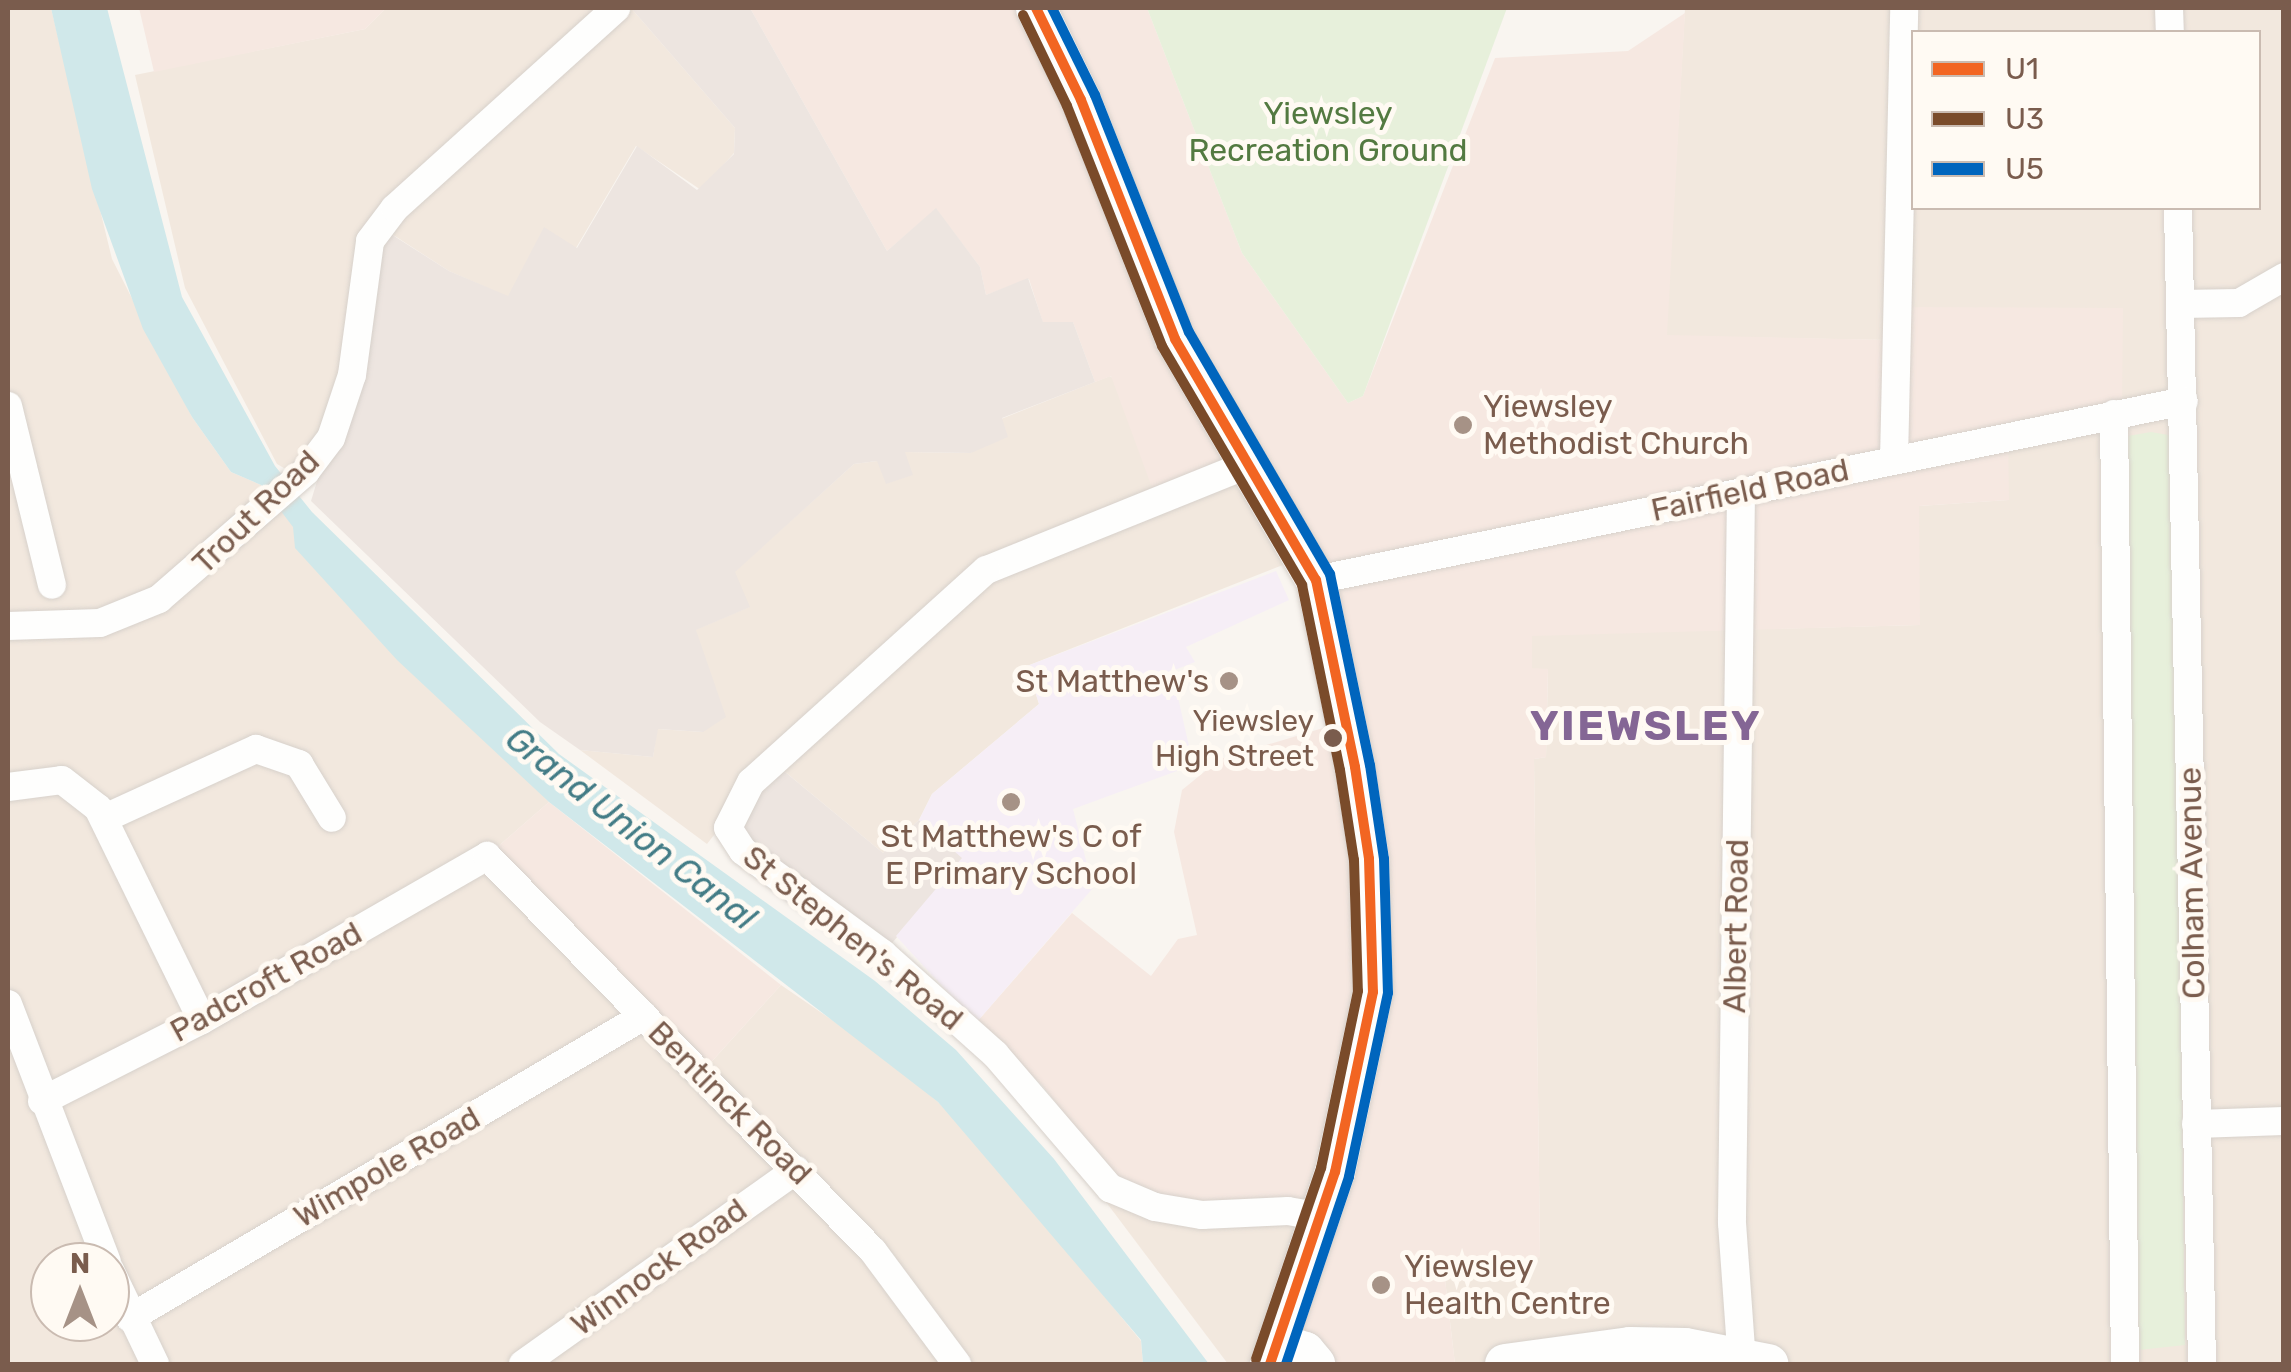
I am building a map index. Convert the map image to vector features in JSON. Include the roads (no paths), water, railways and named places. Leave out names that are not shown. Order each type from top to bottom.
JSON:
[{"type":"street","name":"Trout Road","points":[[8,626],[93,624],[134,611],[167,594],[306,471],[331,438],[352,374],[370,241],[395,208],[616,8]]},
{"type":"street","points":[[1036,8],[1080,100],[1175,339],[1244,466],[1316,580],[1361,804],[1376,968],[1321,1217],[1274,1354],[1304,1352],[1315,1364]]},
{"type":"street","points":[[1894,460],[1904,8]]},
{"type":"street","name":"Colham Avenue","points":[[2178,210],[2202,1364]]},
{"type":"street","points":[[2181,304],[2239,303],[2284,277]]},
{"type":"street","name":"Fairfield Road","points":[[1316,580],[2184,401]]},
{"type":"street","points":[[8,406],[52,585]]},
{"type":"street","points":[[2114,414],[2125,1364]]},
{"type":"street","name":"St Stephen's Road","points":[[1244,466],[986,570],[751,782],[728,828],[742,852],[883,954],[995,1054],[1110,1188],[1155,1208],[1202,1215],[1288,1211],[1321,1217]]},
{"type":"street","name":"Albert Road","points":[[1741,492],[1732,1222],[1751,1363]]},
{"type":"street","points":[[105,818],[256,749],[298,764],[332,818]]},
{"type":"street","points":[[8,787],[62,780],[83,792],[105,818],[202,1020]]},
{"type":"street","name":"Padcroft Road","points":[[42,1101],[202,1020],[487,856]]},
{"type":"street","name":"Bentinck Road","points":[[487,856],[873,1251],[957,1364]]},
{"type":"street","points":[[8,1004],[98,1242]]},
{"type":"street","name":"Wimpole Road","points":[[130,1318],[644,1016]]},
{"type":"street","points":[[2196,1124],[2284,1122]]},
{"type":"street","name":"Winnock Road","points":[[523,1364],[796,1170]]},
{"type":"street","points":[[130,1318],[155,1364]]},
{"type":"street","points":[[1504,1364],[1630,1346],[1751,1363]]},
{"type":"water","name":"Grand Union Canal","points":[[51,8],[107,8],[182,297],[275,466],[312,512],[559,754],[875,981],[956,1050],[1054,1159],[1209,1364],[1143,1364],[1141,1340],[938,1102],[549,802],[397,660],[295,548],[293,527],[261,485],[231,472],[192,417],[143,329],[92,189]]},
{"type":"place","name":"Yiewsley Methodist Church","points":[[1463,425]]},
{"type":"place","name":"St Matthew's","points":[[1229,681]]},
{"type":"place","name":"Yiewsley High Street","points":[[1333,738]]},
{"type":"place","name":"St Matthew's C of E Primary School","points":[[1011,802]]},
{"type":"place","name":"Yiewsley Health Centre","points":[[1381,1285]]},
{"type":"district","name":"YIEWSLEY","points":[[1646,726]]},
{"type":"park label","name":"Yiewsley Recreation Ground","points":[[1328,132]]}]
